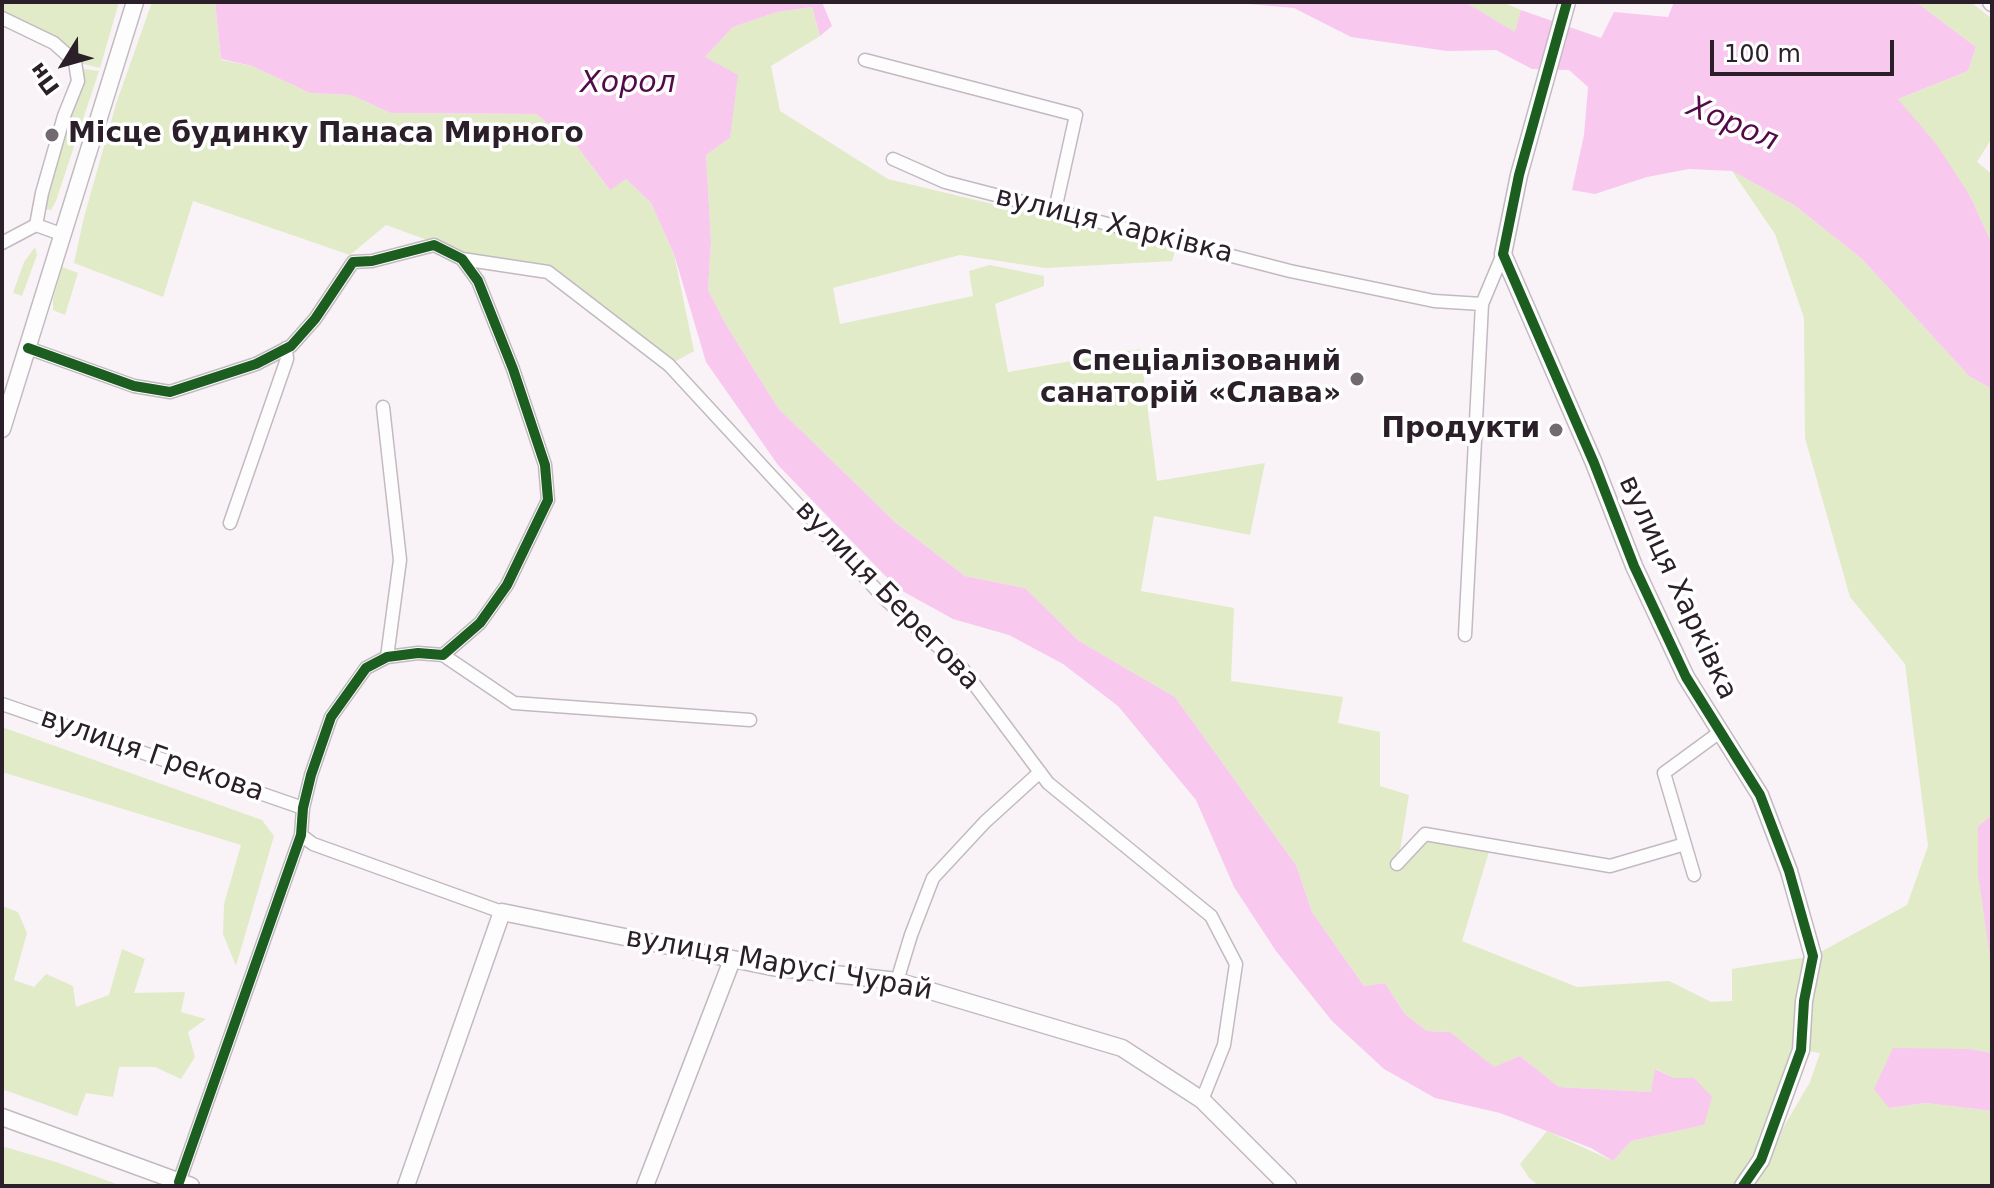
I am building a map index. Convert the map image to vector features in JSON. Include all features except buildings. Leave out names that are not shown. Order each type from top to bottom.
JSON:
[{"type":"street","points":[[2,429],[135,2]]},
{"type":"street","points":[[1465,635],[1482,304],[1503,254],[1519,175],[1566,8]]},
{"type":"street","points":[[2,18],[54,43],[75,62],[77,72],[78,81],[64,116],[36,225]]},
{"type":"street","points":[[865,60],[1076,115],[1055,210]]},
{"type":"street","name":"вулиця Харківка","points":[[893,159],[945,182],[1290,271],[1434,301],[1482,304]]},
{"type":"street","points":[[2,243],[36,225],[61,234]]},
{"type":"street","name":"вулиця Берегова","points":[[286,348],[315,319],[353,262],[372,261],[434,245],[462,259],[548,272],[669,365],[884,598],[962,668],[1048,783],[1211,916],[1236,964],[1224,1045],[1202,1100]]},
{"type":"street","name":"вулиця Харківка","points":[[1503,254],[1594,463],[1634,566],[1686,677],[1760,795],[1789,871],[1813,956],[1804,1001],[1801,1050],[1761,1160],[1743,1186]]},
{"type":"street","points":[[443,655],[480,623],[507,585],[548,500],[545,465],[513,369],[478,281],[462,259]]},
{"type":"street","points":[[28,348],[134,386],[170,392],[256,364],[286,348],[287,359],[230,523]]},
{"type":"street","points":[[383,407],[400,560],[387,657]]},
{"type":"street","points":[[2,1117],[185,1184],[301,835],[303,808],[331,717],[366,668],[387,657],[418,653],[443,655],[514,703],[750,720]]},
{"type":"street","name":"вулиця Грекова","points":[[2,704],[303,808]]},
{"type":"street","points":[[1694,875],[1664,773],[1720,732]]},
{"type":"street","points":[[897,981],[933,878],[985,822],[1040,772]]},
{"type":"street","points":[[1397,864],[1425,834],[1610,866],[1685,844]]},
{"type":"street","name":"вулиця Марусі Чурай","points":[[301,835],[313,844],[502,912],[772,967],[897,981],[1122,1048],[1202,1100],[1288,1186]]},
{"type":"street","points":[[406,1186],[502,912]]},
{"type":"street","points":[[651,1184],[732,960]]},
{"type":"green space","points":[[2,2],[119,2],[100,68],[75,62],[2,18]]},
{"type":"green space","points":[[152,2],[215,2],[221,60],[252,66],[310,93],[351,95],[391,113],[536,114],[576,145],[609,189],[626,179],[651,203],[674,254],[694,351],[669,365],[548,272],[471,256],[386,225],[350,255],[193,201],[163,297],[74,263],[116,104]]},
{"type":"green space","points":[[1465,2],[1502,2],[1521,10],[1516,33]]},
{"type":"green space","points":[[1916,2],[1971,2],[1992,19],[1992,138],[1977,162],[1992,174],[1992,244],[1970,196],[1898,99],[1968,71],[1976,47]]},
{"type":"green space","points":[[812,7],[820,36],[771,66],[780,111],[888,179],[1176,248],[1172,261],[1045,268],[960,255],[833,288],[840,324],[973,296],[969,271],[990,265],[1044,276],[1044,286],[995,304],[1008,372],[1140,349],[1157,481],[1265,463],[1250,535],[1154,516],[1141,591],[1234,608],[1231,681],[1343,697],[1338,723],[1380,732],[1380,786],[1409,795],[1398,863],[1425,834],[1491,845],[1462,941],[1577,987],[1669,981],[1711,1002],[1732,1001],[1732,969],[1813,956],[1907,905],[1928,846],[1905,664],[1850,597],[1805,438],[1804,318],[1775,234],[1732,171],[1794,205],[1862,259],[1969,376],[1992,389],[1992,815],[1978,826],[1992,971],[1992,1053],[1970,1049],[1889,1108],[1926,1103],[1992,1111],[1992,1186],[1749,1186],[1810,1082],[1820,1053],[1802,1050],[1743,1186],[1539,1186],[1529,1178],[1520,1164],[1547,1131],[1613,1161],[1631,1141],[1704,1125],[1694,1078],[1674,1078],[1656,1069],[1651,1092],[1559,1087],[1520,1056],[1494,1068],[1450,1032],[1427,1031],[1405,1014],[1385,983],[1364,986],[1312,912],[1296,865],[1175,697],[1079,641],[1025,588],[965,576],[896,523],[778,408],[725,323],[708,290],[711,241],[706,155],[730,138],[732,114],[704,58],[733,27],[777,12]]},
{"type":"green space","points":[[84,69],[99,71],[56,201],[51,210],[45,209]]},
{"type":"green space","points":[[35,247],[37,255],[22,296],[13,293],[24,262]]},
{"type":"green space","points":[[62,267],[78,273],[65,315],[53,310]]},
{"type":"green space","points":[[2,727],[262,820],[274,836],[236,966],[223,934],[224,904],[241,845],[2,772]]},
{"type":"green space","points":[[2,906],[18,912],[27,933],[14,980],[34,987],[46,974],[73,986],[76,1007],[109,995],[122,949],[145,959],[134,993],[185,992],[181,1012],[206,1019],[188,1032],[195,1057],[181,1079],[155,1067],[119,1067],[113,1097],[86,1093],[77,1116],[2,1089]]},
{"type":"green space","points":[[2,1148],[122,1186],[2,1186]]},
{"type":"water","name":"Хорол","points":[[215,2],[822,2],[832,26],[820,36],[812,7],[777,12],[733,27],[705,57],[738,75],[730,138],[706,155],[711,241],[708,290],[778,408],[896,523],[965,576],[1025,588],[1079,641],[1175,697],[1296,865],[1312,912],[1364,986],[1385,983],[1405,1014],[1427,1031],[1450,1032],[1494,1067],[1520,1056],[1559,1087],[1651,1092],[1655,1069],[1674,1078],[1694,1078],[1712,1097],[1704,1125],[1631,1141],[1613,1161],[1591,1148],[1500,1113],[1435,1098],[1384,1069],[1332,1021],[1276,951],[1234,887],[1196,800],[1118,706],[1063,664],[1009,635],[953,619],[897,588],[778,465],[706,362],[674,254],[651,203],[626,179],[610,190],[576,145],[536,114],[391,113],[351,95],[310,93],[252,66],[221,59]]},
{"type":"water","name":"Хорол","points":[[1226,2],[1465,2],[1515,32],[1521,10],[1601,38],[1614,12],[1668,17],[1674,2],[1916,2],[1976,47],[1968,71],[1898,99],[1937,145],[1970,196],[1992,244],[1992,389],[1969,376],[1862,259],[1794,205],[1732,171],[1689,169],[1647,177],[1595,194],[1572,190],[1584,135],[1588,87],[1569,70],[1532,69],[1496,50],[1447,51],[1351,37],[1294,8]]},
{"type":"water","points":[[1992,815],[1992,971],[1978,874],[1978,826]]},
{"type":"water","points":[[1893,1048],[1970,1049],[1992,1053],[1992,1111],[1926,1103],[1889,1108],[1874,1089]]},
{"type":"cycle path","points":[[1567,2],[1519,175],[1503,254],[1594,463],[1634,566],[1686,677],[1760,795],[1789,871],[1813,956],[1804,1001],[1801,1050],[1761,1160],[1743,1186]]},
{"type":"cycle path","points":[[28,348],[134,386],[170,392],[256,364],[291,346],[315,319],[353,262],[372,261],[434,245],[462,259],[478,281],[513,369],[545,465],[548,500],[507,585],[480,623],[443,655],[418,653],[387,657],[366,668],[331,717],[311,775],[303,808],[301,835],[179,1182]]},
{"type":"place","name":"Місце будинку Панаса Мирного","points":[[52,135]]},
{"type":"place","name":"Спеціалізований санаторій «Слава»","points":[[1357,379]]},
{"type":"place","name":"Продукти","points":[[1556,430]]}]
